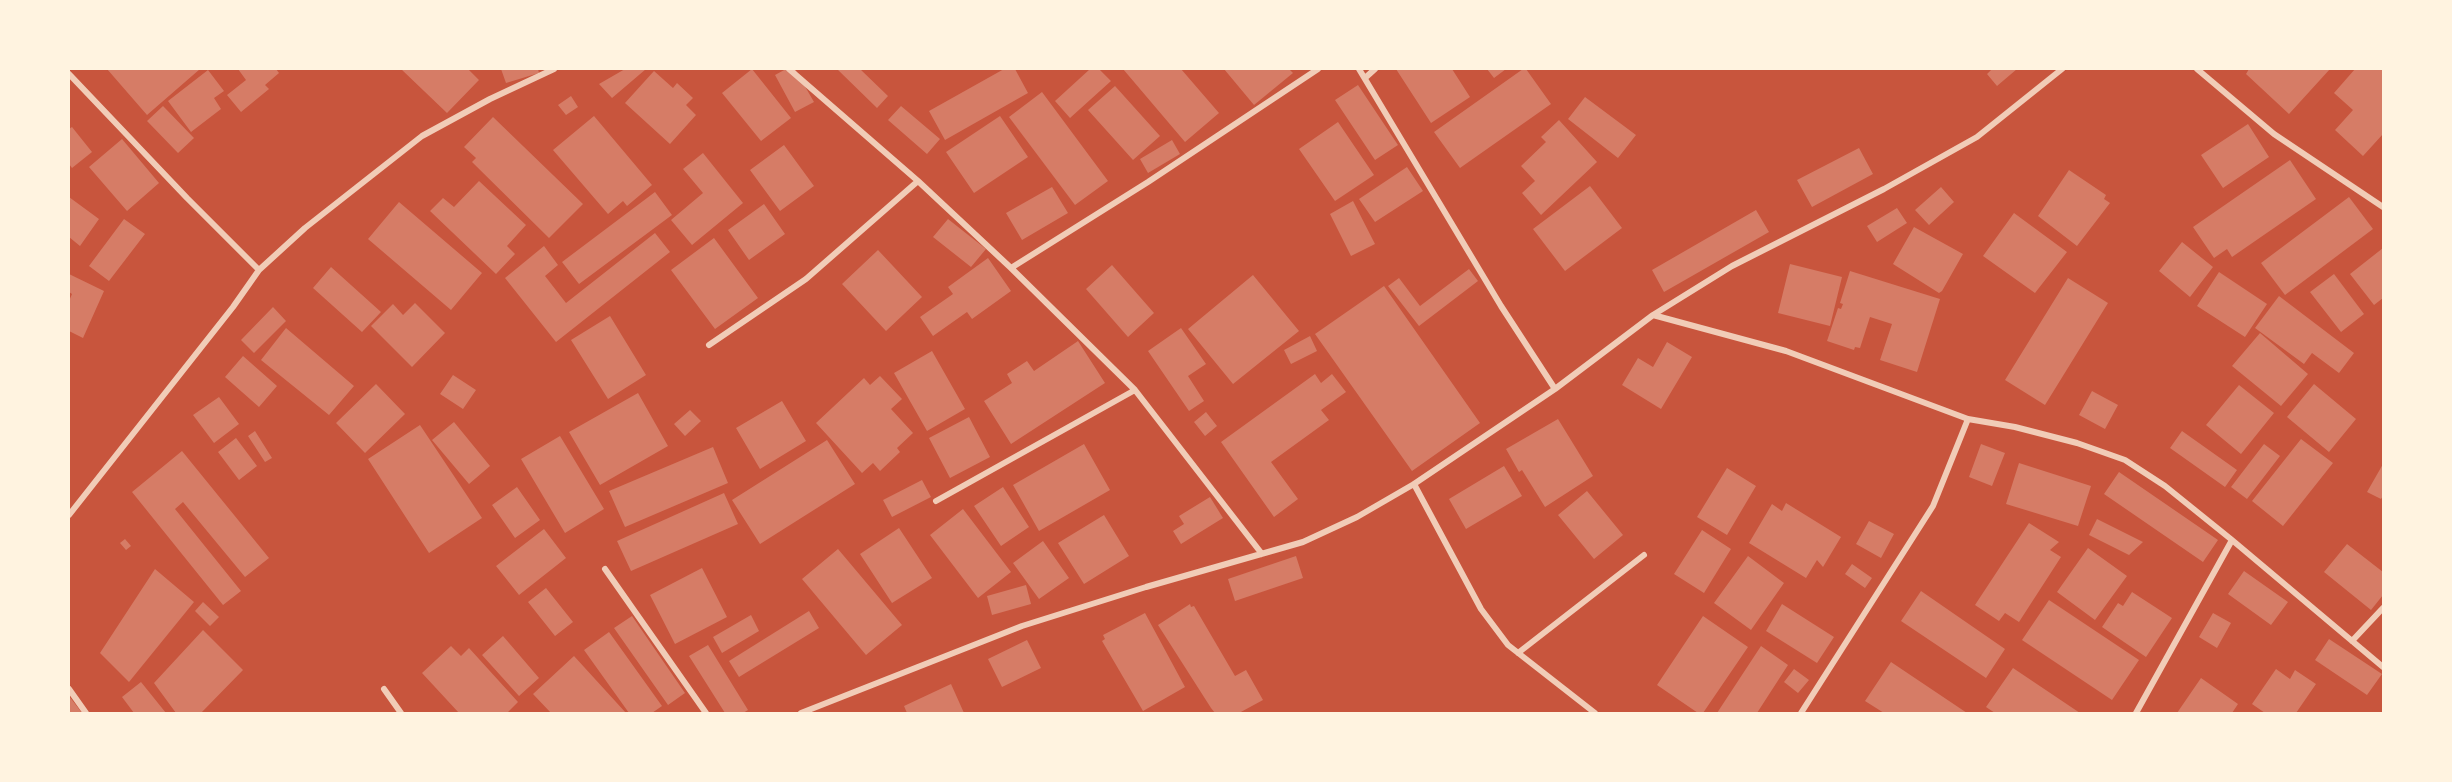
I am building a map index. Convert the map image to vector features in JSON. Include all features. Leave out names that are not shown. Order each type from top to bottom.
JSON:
[{"type":"street","points":[[69,515],[233,308],[259,270],[305,228],[422,136],[490,99],[554,69]]},
{"type":"street","points":[[789,69],[918,182],[1011,268],[1135,390],[1262,554]]},
{"type":"street","points":[[1011,268],[1148,182],[1318,69]]},
{"type":"street","points":[[1359,69],[1495,296],[1555,389]]},
{"type":"street","points":[[1365,78],[1376,69]]},
{"type":"street","points":[[801,713],[1022,626],[1146,587],[1303,542],[1357,517],[1414,484],[1555,389],[1653,315],[1732,266],[1884,189],[1977,137],[2062,69]]},
{"type":"street","points":[[2197,69],[2274,134],[2383,207]]},
{"type":"street","points":[[69,74],[259,270]]},
{"type":"street","points":[[709,345],[806,279],[918,182]]},
{"type":"street","points":[[1653,315],[1786,351],[1968,419],[2046,435],[2126,460],[2165,486],[2383,667]]},
{"type":"street","points":[[936,501],[1135,390]]},
{"type":"street","points":[[1801,713],[1933,506],[1968,419]]},
{"type":"street","points":[[1414,484],[1481,609],[1508,645],[1595,713]]},
{"type":"street","points":[[2136,713],[2232,540]]},
{"type":"street","points":[[1518,653],[1644,555]]},
{"type":"street","points":[[605,569],[706,713]]},
{"type":"street","points":[[2352,641],[2383,608]]},
{"type":"street","points":[[69,689],[86,713]]},
{"type":"street","points":[[384,689],[401,713]]},
{"type":"building","points":[[107,69],[200,69],[147,115]]},
{"type":"building","points":[[238,69],[276,69],[279,73],[265,85],[269,89],[241,112],[227,95],[246,80]]},
{"type":"building","points":[[401,69],[468,69],[479,80],[447,113]]},
{"type":"building","points":[[501,69],[538,69],[539,73],[506,83]]},
{"type":"building","points":[[625,69],[646,69],[612,98],[599,84]]},
{"type":"building","points":[[752,69],[791,118],[761,141],[722,93]]},
{"type":"building","points":[[786,69],[795,69],[814,102],[795,112],[775,75]]},
{"type":"building","points":[[837,69],[860,69],[888,96],[877,108]]},
{"type":"building","points":[[1004,69],[1015,69],[1028,93],[945,140],[929,111]]},
{"type":"building","points":[[1090,69],[1099,69],[1111,81],[1070,118],[1055,101]]},
{"type":"building","points":[[1123,69],[1181,69],[1219,113],[1185,142]]},
{"type":"building","points":[[1224,69],[1289,69],[1293,73],[1254,105]]},
{"type":"building","points":[[1396,69],[1452,69],[1470,97],[1431,123]]},
{"type":"building","points":[[1487,69],[1506,69],[1494,78]]},
{"type":"building","points":[[1526,69],[1551,104],[1460,168],[1434,132]]},
{"type":"building","points":[[1992,69],[2017,69],[1997,86],[1987,74]]},
{"type":"building","points":[[2249,69],[2330,69],[2289,114],[2246,74]]},
{"type":"building","points":[[2355,69],[2383,69],[2383,134],[2363,156],[2335,130],[2353,110],[2334,93]]},
{"type":"building","points":[[208,70],[224,91],[214,98],[221,109],[191,132],[168,101]]},
{"type":"building","points":[[654,71],[673,88],[677,83],[693,98],[686,105],[696,115],[670,144],[625,103]]},
{"type":"building","points":[[1358,85],[1398,145],[1375,160],[1335,100]]},
{"type":"building","points":[[1115,86],[1160,136],[1133,160],[1088,110]]},
{"type":"building","points":[[1042,92],[1108,181],[1075,205],[1009,117]]},
{"type":"building","points":[[571,96],[578,107],[566,115],[558,105]]},
{"type":"building","points":[[1585,97],[1636,135],[1618,158],[1568,119]]},
{"type":"building","points":[[163,106],[194,138],[178,153],[147,121]]},
{"type":"building","points":[[901,106],[940,139],[927,154],[888,120]]},
{"type":"building","points":[[594,116],[652,185],[627,206],[623,201],[608,214],[553,150]]},
{"type":"building","points":[[1000,116],[1028,157],[974,193],[946,152]]},
{"type":"building","points":[[493,117],[583,204],[549,238],[472,162],[476,158],[464,147]]},
{"type":"building","points":[[1559,120],[1597,162],[1541,215],[1522,193],[1535,181],[1521,166],[1546,142],[1541,137]]},
{"type":"building","points":[[1338,122],[1374,175],[1335,201],[1299,149]]},
{"type":"building","points":[[2248,124],[2269,157],[2223,188],[2201,155]]},
{"type":"building","points":[[72,127],[92,152],[72,168],[69,164],[69,129]]},
{"type":"building","points":[[122,139],[159,183],[127,211],[89,167]]},
{"type":"building","points":[[1172,140],[1180,154],[1148,173],[1140,159]]},
{"type":"building","points":[[784,145],[814,186],[780,211],[750,170]]},
{"type":"building","points":[[1859,148],[1873,174],[1812,207],[1797,180]]},
{"type":"building","points":[[703,153],[743,203],[692,245],[671,220],[703,193],[683,169]]},
{"type":"building","points":[[2290,160],[2316,199],[2232,257],[2227,249],[2214,258],[2193,227]]},
{"type":"building","points":[[1407,167],[1423,191],[1375,222],[1359,199]]},
{"type":"building","points":[[2069,170],[2106,195],[2104,199],[2110,203],[2077,246],[2038,216]]},
{"type":"building","points":[[479,181],[526,225],[507,246],[515,254],[496,274],[430,211],[443,198],[454,207]]},
{"type":"building","points":[[1590,186],[1622,228],[1565,271],[1533,229]]},
{"type":"building","points":[[1052,187],[1068,213],[1022,240],[1006,213]]},
{"type":"building","points":[[1941,187],[1954,202],[1929,225],[1915,210]]},
{"type":"building","points":[[655,192],[672,215],[579,284],[562,262]]},
{"type":"building","points":[[69,197],[99,219],[80,246],[69,237]]},
{"type":"building","points":[[2349,197],[2373,229],[2285,295],[2261,263]]},
{"type":"building","points":[[1353,201],[1375,244],[1351,256],[1330,214]]},
{"type":"building","points":[[399,202],[482,273],[451,310],[368,239]]},
{"type":"building","points":[[764,204],[785,234],[749,260],[728,230]]},
{"type":"building","points":[[1897,208],[1907,223],[1877,242],[1867,226]]},
{"type":"building","points":[[1756,210],[1769,232],[1664,292],[1652,270]]},
{"type":"building","points":[[2014,213],[2067,252],[2035,293],[1983,256]]},
{"type":"building","points":[[124,219],[145,234],[109,281],[89,266]]},
{"type":"building","points":[[948,219],[986,249],[971,267],[933,237]]},
{"type":"building","points":[[1914,227],[1963,254],[1939,293],[1893,264]]},
{"type":"building","points":[[655,233],[670,252],[556,342],[505,278],[544,246],[558,265],[545,276],[566,303]]},
{"type":"building","points":[[714,238],[758,298],[715,329],[671,270]]},
{"type":"building","points":[[2182,242],[2213,267],[2190,297],[2159,271]]},
{"type":"building","points":[[2383,248],[2383,298],[2374,305],[2350,274]]},
{"type":"building","points":[[878,250],[922,297],[886,331],[842,284]]},
{"type":"building","points":[[988,258],[1011,291],[972,319],[967,312],[933,336],[920,317],[953,294],[948,287]]},
{"type":"building","points":[[1790,264],[1842,277],[1830,326],[1778,313]]},
{"type":"building","points":[[1112,265],[1154,313],[1128,337],[1086,289]]},
{"type":"building","points":[[331,267],[381,312],[362,332],[313,288]]},
{"type":"building","points":[[1469,269],[1478,281],[1419,326],[1388,286],[1399,278],[1420,306]]},
{"type":"building","points":[[1850,271],[1940,299],[1917,372],[1880,360],[1892,324],[1870,317],[1860,348],[1855,347],[1854,350],[1827,341],[1838,308],[1841,309],[1843,304],[1840,303]]},
{"type":"building","points":[[2219,272],[2267,304],[2245,337],[2197,306]]},
{"type":"building","points":[[69,274],[104,291],[83,338],[69,331],[69,301],[72,294],[69,292]]},
{"type":"building","points":[[2334,274],[2364,314],[2341,332],[2310,292]]},
{"type":"building","points":[[1253,275],[1299,331],[1233,384],[1188,329]]},
{"type":"building","points":[[2068,278],[2108,303],[2045,405],[2005,380]]},
{"type":"building","points":[[1384,286],[1480,423],[1412,471],[1315,334]]},
{"type":"building","points":[[2279,296],[2354,353],[2339,373],[2312,353],[2304,364],[2255,328]]},
{"type":"building","points":[[415,303],[445,333],[412,367],[371,326],[393,304],[403,315]]},
{"type":"building","points":[[273,307],[286,321],[254,353],[241,340]]},
{"type":"building","points":[[610,316],[646,375],[608,399],[571,340]]},
{"type":"building","points":[[286,328],[354,386],[329,415],[261,360]]},
{"type":"building","points":[[1181,328],[1206,364],[1188,376],[1204,401],[1189,411],[1148,351]]},
{"type":"building","points":[[2260,333],[2308,374],[2281,406],[2232,366]]},
{"type":"building","points":[[1310,336],[1317,351],[1291,364],[1284,350]]},
{"type":"building","points":[[1078,341],[1105,383],[1011,444],[984,401],[1012,383],[1007,374],[1027,361],[1034,371]]},
{"type":"building","points":[[1667,342],[1692,357],[1661,409],[1622,385],[1638,358],[1653,367]]},
{"type":"building","points":[[932,351],[965,409],[927,431],[894,373]]},
{"type":"building","points":[[243,356],[277,386],[259,407],[225,377]]},
{"type":"building","points":[[1315,374],[1321,383],[1332,374],[1346,392],[1321,410],[1329,420],[1271,462],[1298,499],[1274,517],[1221,442]]},
{"type":"building","points":[[453,375],[476,390],[463,409],[440,394]]},
{"type":"building","points":[[880,376],[902,399],[891,409],[913,433],[897,448],[900,452],[880,471],[873,463],[862,473],[816,423],[864,378],[870,385]]},
{"type":"building","points":[[376,384],[405,414],[365,453],[336,423]]},
{"type":"building","points":[[2314,384],[2356,419],[2329,452],[2287,417]]},
{"type":"building","points":[[2239,385],[2274,413],[2241,454],[2206,425]]},
{"type":"building","points":[[2092,391],[2118,405],[2105,429],[2079,415]]},
{"type":"building","points":[[638,393],[668,446],[600,485],[569,432]]},
{"type":"building","points":[[219,397],[239,424],[214,443],[193,415]]},
{"type":"building","points":[[782,401],[806,441],[760,469],[736,428]]},
{"type":"building","points":[[690,410],[701,421],[685,436],[674,424]]},
{"type":"building","points":[[1206,412],[1217,426],[1205,436],[1194,422]]},
{"type":"building","points":[[969,417],[990,457],[950,478],[929,438]]},
{"type":"building","points":[[1558,419],[1593,476],[1545,507],[1522,470],[1519,472],[1506,449]]},
{"type":"building","points":[[454,422],[490,466],[469,484],[432,440]]},
{"type":"building","points":[[420,425],[482,518],[429,553],[368,459]]},
{"type":"building","points":[[255,431],[272,458],[265,462],[248,436]]},
{"type":"building","points":[[2182,431],[2237,470],[2225,487],[2170,448]]},
{"type":"building","points":[[560,436],[604,509],[565,533],[521,459]]},
{"type":"building","points":[[236,438],[257,466],[239,480],[218,452]]},
{"type":"building","points":[[2301,439],[2333,463],[2283,526],[2252,501]]},
{"type":"building","points":[[827,440],[855,484],[760,544],[732,500]]},
{"type":"building","points":[[1084,444],[1110,490],[1039,531],[1013,485]]},
{"type":"building","points":[[1981,444],[2005,453],[1992,486],[1969,477]]},
{"type":"building","points":[[2264,444],[2280,456],[2247,499],[2231,487]]},
{"type":"building","points":[[713,447],[728,483],[625,527],[609,491]]},
{"type":"building","points":[[182,451],[269,558],[245,577],[183,502],[175,509],[241,591],[223,605],[132,492]]},
{"type":"building","points":[[2019,463],[2091,486],[2078,526],[2006,504]]},
{"type":"building","points":[[2383,464],[2383,496],[2381,499],[2367,492]]},
{"type":"building","points":[[1504,466],[1522,496],[1466,529],[1449,499]]},
{"type":"building","points":[[1727,468],[1756,486],[1727,535],[1697,517]]},
{"type":"building","points":[[2119,472],[2218,540],[2203,562],[2104,494]]},
{"type":"building","points":[[922,480],[931,497],[892,517],[883,500]]},
{"type":"building","points":[[517,487],[540,520],[515,538],[492,505]]},
{"type":"building","points":[[1003,487],[1029,527],[1001,546],[974,506]]},
{"type":"building","points":[[1587,491],[1623,535],[1594,559],[1558,515]]},
{"type":"building","points":[[724,493],[738,524],[631,571],[617,541]]},
{"type":"building","points":[[1210,497],[1223,518],[1181,544],[1173,531],[1184,524],[1179,516]]},
{"type":"building","points":[[1786,503],[1841,537],[1823,567],[1817,560],[1806,578],[1749,543],[1772,504],[1782,511]]},
{"type":"building","points":[[963,509],[1011,572],[978,598],[930,535]]},
{"type":"building","points":[[1104,515],[1129,556],[1084,584],[1058,543]]},
{"type":"building","points":[[2097,519],[2143,542],[2129,555],[2089,535]]},
{"type":"building","points":[[1869,521],[1894,534],[1881,558],[1856,544]]},
{"type":"building","points":[[2029,523],[2059,542],[2050,550],[2061,557],[2019,622],[2005,613],[1999,621],[1975,605]]},
{"type":"building","points":[[899,528],[932,578],[892,603],[860,554]]},
{"type":"building","points":[[544,529],[566,558],[519,595],[496,566]]},
{"type":"building","points":[[1702,530],[1731,549],[1704,593],[1674,574]]},
{"type":"building","points":[[125,539],[131,546],[126,550],[120,543]]},
{"type":"building","points":[[1043,541],[1069,578],[1039,599],[1013,563]]},
{"type":"building","points":[[2347,544],[2383,572],[2383,595],[2371,610],[2324,572]]},
{"type":"building","points":[[2088,548],[2127,576],[2095,620],[2057,592]]},
{"type":"building","points":[[838,549],[902,625],[866,655],[802,579]]},
{"type":"building","points":[[1296,556],[1303,578],[1235,601],[1228,579]]},
{"type":"building","points":[[1748,556],[1784,583],[1751,630],[1714,603]]},
{"type":"building","points":[[1852,564],[1872,578],[1865,588],[1845,574]]},
{"type":"building","points":[[702,568],[727,617],[675,644],[650,595]]},
{"type":"building","points":[[155,569],[194,602],[129,682],[100,653]]},
{"type":"building","points":[[2244,571],[2288,602],[2271,625],[2228,594]]},
{"type":"building","points":[[1026,585],[1031,604],[992,615],[987,596]]},
{"type":"building","points":[[546,588],[573,622],[555,636],[528,602]]},
{"type":"building","points":[[1921,591],[2005,649],[1986,678],[1901,621]]},
{"type":"building","points":[[2132,592],[2172,618],[2146,657],[2102,627],[2118,603],[2123,606]]},
{"type":"building","points":[[2049,600],[2139,660],[2112,700],[2022,640]]},
{"type":"building","points":[[203,602],[219,617],[210,626],[195,611]]},
{"type":"building","points":[[1190,604],[1191,607],[1194,606],[1235,676],[1246,670],[1263,700],[1239,713],[1215,713],[1211,708],[1158,625]]},
{"type":"building","points":[[1782,604],[1834,637],[1817,663],[1766,631]]},
{"type":"building","points":[[809,611],[819,628],[739,677],[729,661]]},
{"type":"building","points":[[1145,613],[1185,687],[1143,711],[1102,641],[1105,639],[1103,635]]},
{"type":"building","points":[[2213,613],[2231,623],[2217,648],[2199,637]]},
{"type":"building","points":[[751,615],[759,631],[722,653],[713,637]]},
{"type":"building","points":[[632,616],[685,693],[668,705],[614,628]]},
{"type":"building","points":[[1703,616],[1748,647],[1703,713],[1698,713],[1657,685]]},
{"type":"building","points":[[203,630],[243,670],[201,713],[176,713],[154,683]]},
{"type":"building","points":[[609,632],[662,706],[652,713],[629,713],[584,650]]},
{"type":"building","points":[[503,636],[539,678],[519,696],[482,655]]},
{"type":"building","points":[[2329,639],[2382,674],[2367,695],[2315,660]]},
{"type":"building","points":[[1027,640],[1041,668],[1002,687],[988,659]]},
{"type":"building","points":[[708,645],[748,710],[743,713],[725,713],[689,656]]},
{"type":"building","points":[[451,646],[461,656],[469,648],[518,702],[507,713],[459,713],[422,673]]},
{"type":"building","points":[[1761,646],[1788,665],[1757,713],[1717,713]]},
{"type":"building","points":[[574,656],[626,713],[551,713],[533,694]]},
{"type":"building","points":[[1891,662],[1967,713],[1884,713],[1865,701]]},
{"type":"building","points":[[2013,668],[2080,713],[1995,713],[1986,707]]},
{"type":"building","points":[[1794,669],[1809,680],[1798,693],[1784,682]]},
{"type":"building","points":[[2276,669],[2290,679],[2295,670],[2316,684],[2296,713],[2265,713],[2252,704]]},
{"type":"building","points":[[2201,678],[2238,704],[2232,713],[2177,713]]},
{"type":"building","points":[[141,682],[166,713],[134,713],[122,697]]},
{"type":"building","points":[[951,684],[964,713],[907,713],[904,706]]},
{"type":"building","points":[[69,696],[82,713],[69,713]]}]
